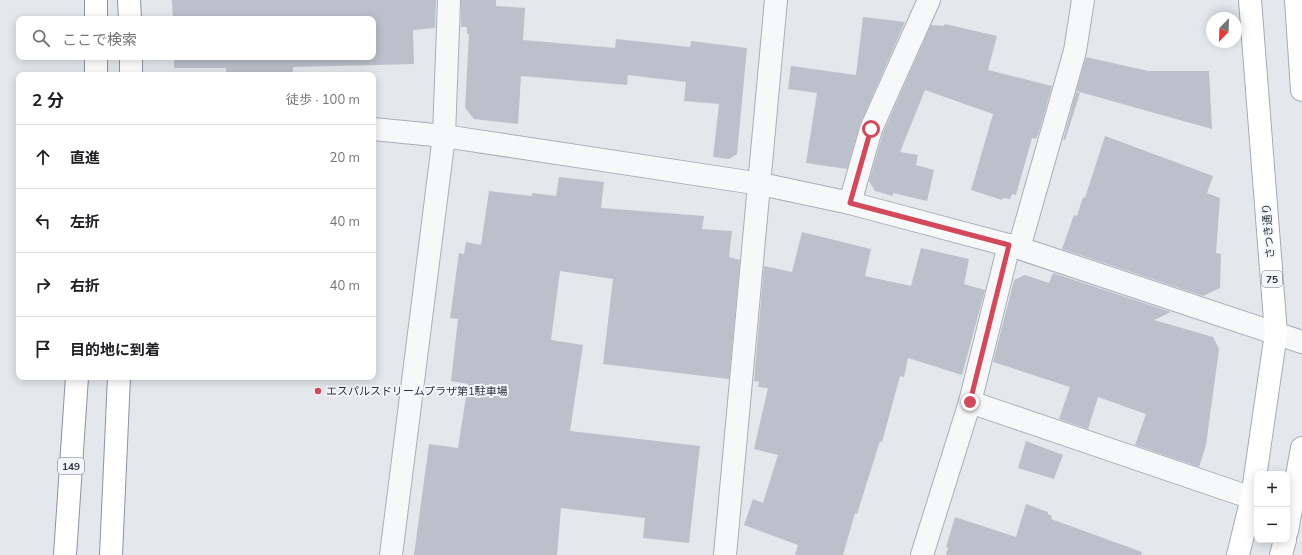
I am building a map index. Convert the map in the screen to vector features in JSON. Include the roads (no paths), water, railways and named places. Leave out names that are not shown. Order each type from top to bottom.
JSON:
[{"type":"main road","points":[[96,0],[96,16]]},
{"type":"main road","points":[[129,0],[130,16]]},
{"type":"main road","name":"さつき通り","points":[[1238,555],[1252,498],[1276,333],[1250,0]]},
{"type":"main road","points":[[1296,0],[1302,90]]},
{"type":"main road","points":[[96,60],[96,72]]},
{"type":"main road","points":[[131,60],[131,72]]},
{"type":"main road","name":"149","points":[[65,555],[77,380]]},
{"type":"main road","points":[[111,555],[119,380]]},
{"type":"main road","points":[[1293,523],[1302,448]]},
{"type":"main road","points":[[1281,555],[1284,543]]},
{"type":"street","points":[[391,555],[444,136],[449,0]]},
{"type":"street","points":[[725,555],[761,184],[776,0]]},
{"type":"street","points":[[850,203],[871,129],[929,0]]},
{"type":"street","points":[[922,555],[970,402],[1014,247],[1075,51],[1084,0]]},
{"type":"street","points":[[376,129],[444,136],[761,184],[850,203],[1014,247],[1302,342]]},
{"type":"street","points":[[970,402],[1252,498]]},
{"type":"place","name":"エスパルスドリームプラザ第1駐車場","points":[[318,391]]}]
